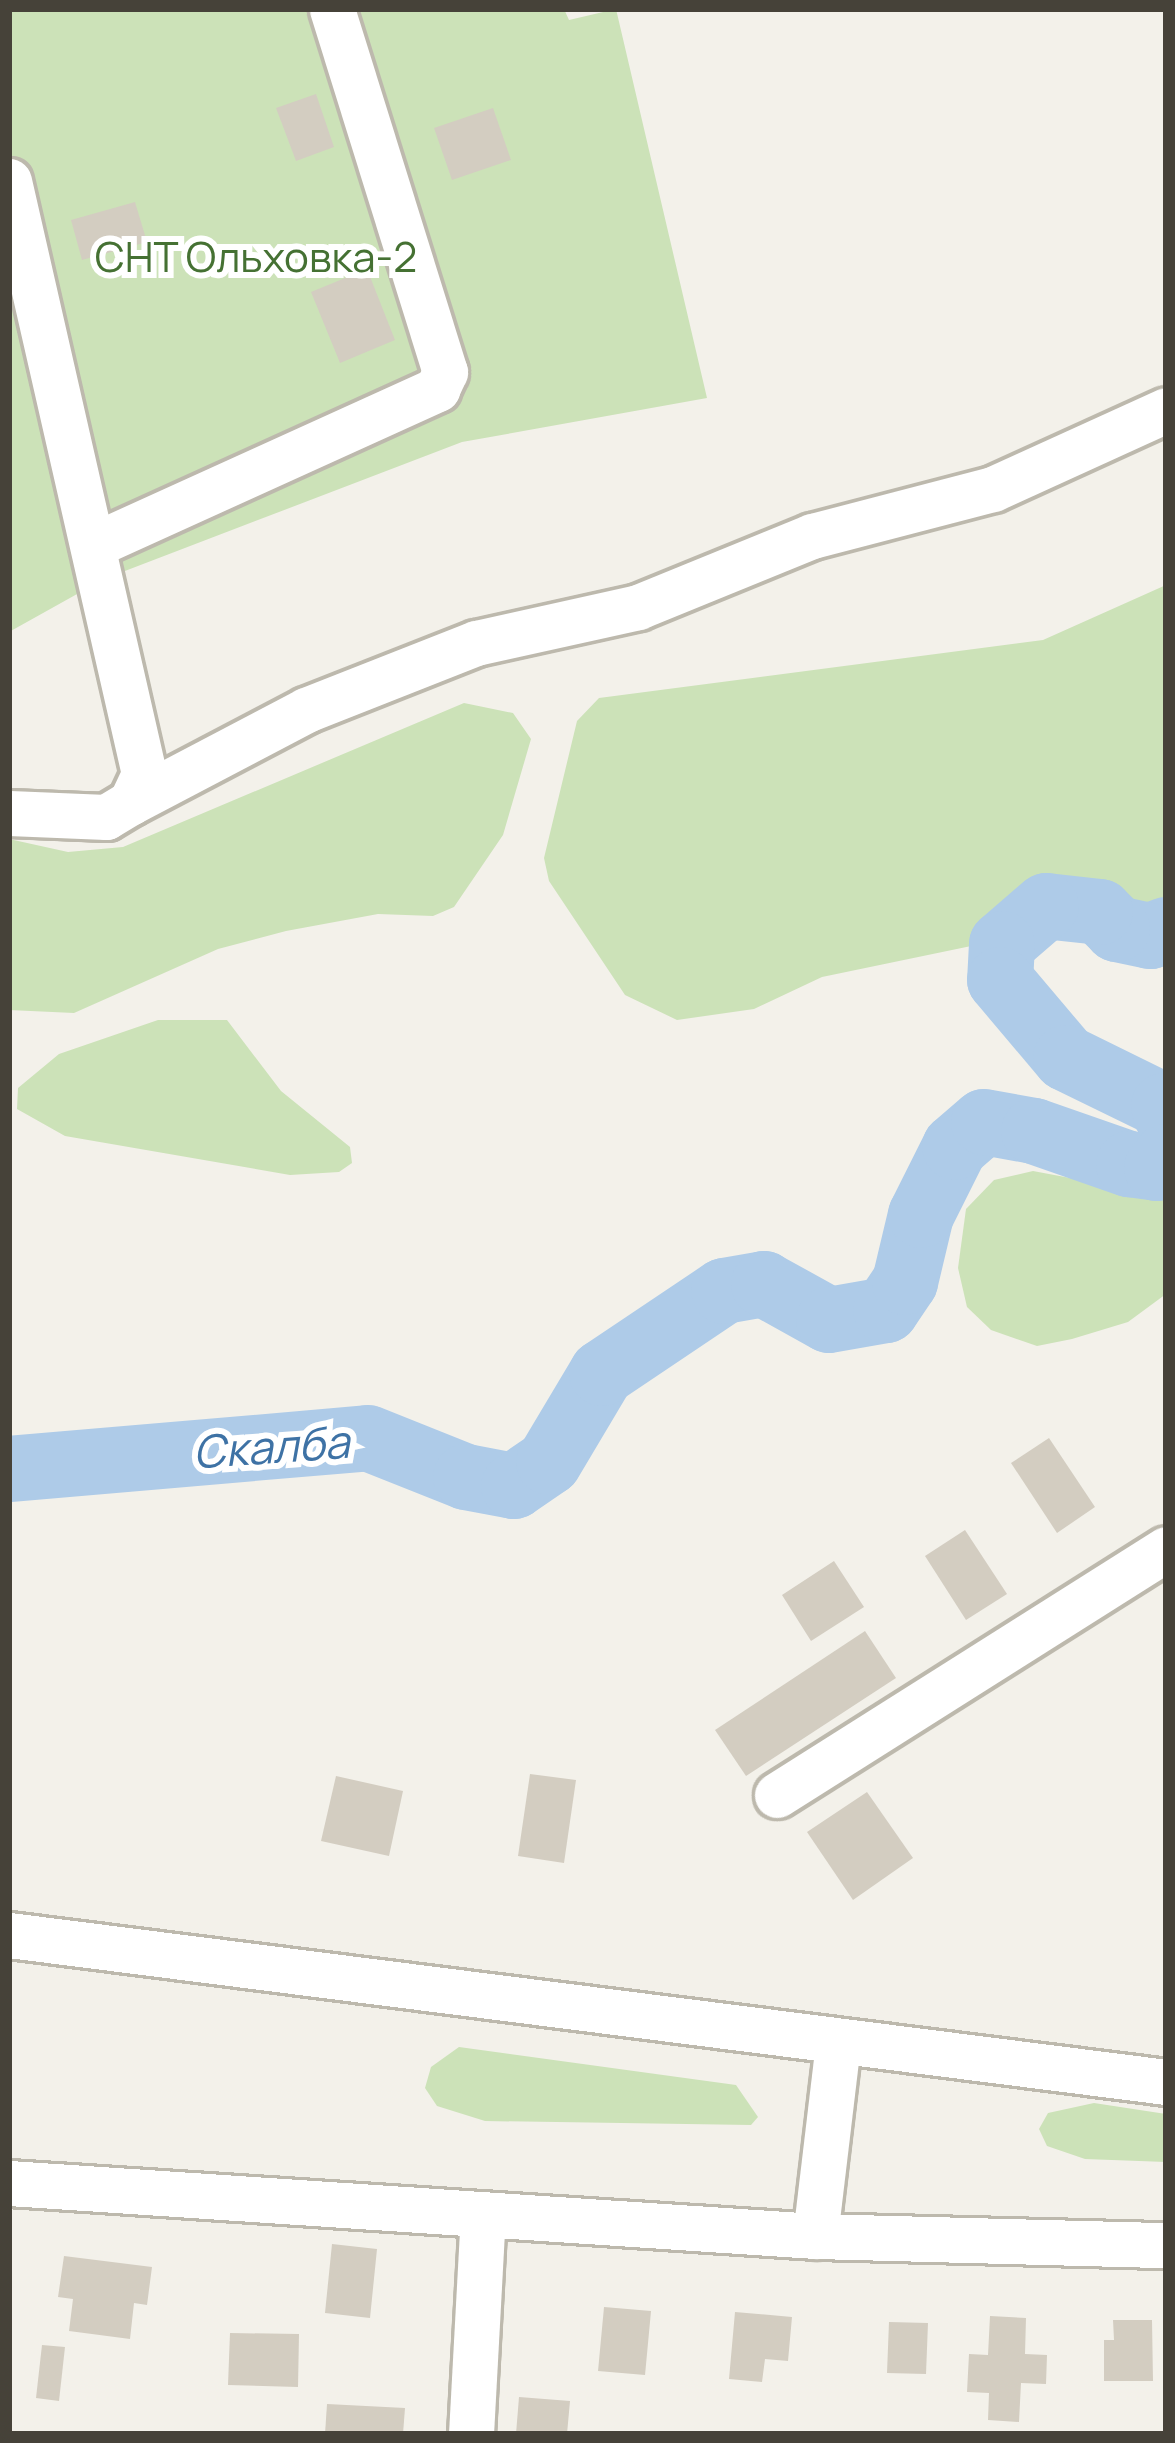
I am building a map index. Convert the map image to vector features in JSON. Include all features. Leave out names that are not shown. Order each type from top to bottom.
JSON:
[{"type":"street","points":[[100,562],[437,389],[445,372],[332,9]]},
{"type":"street","points":[[9,181],[100,562],[144,774],[131,802]]},
{"type":"street","points":[[9,813],[106,818],[306,710],[476,643],[638,607],[812,536],[993,489],[1166,410]]},
{"type":"street","points":[[777,1795],[1166,1549]]},
{"type":"street","points":[[9,1935],[838,2044],[1166,2082]]},
{"type":"street","points":[[815,2236],[838,2044]]},
{"type":"street","points":[[9,2183],[815,2236],[1166,2245]]},
{"type":"street","points":[[471,2434],[483,2215]]},
{"type":"green space","name":"СНТ Ольховка-2","points":[[9,9],[564,9],[569,20],[616,9],[707,398],[462,442],[104,579],[9,632]]},
{"type":"green space","points":[[1166,585],[1166,918],[1137,919],[1106,891],[1038,884],[976,945],[822,977],[754,1009],[677,1020],[625,995],[549,881],[544,858],[577,721],[599,698],[1043,640]]},
{"type":"green space","points":[[464,703],[513,713],[531,739],[503,835],[454,907],[433,916],[378,914],[218,949],[74,1013],[9,1010],[9,839],[68,852],[123,847]]},
{"type":"green space","points":[[158,1020],[227,1020],[281,1091],[350,1147],[352,1163],[339,1172],[290,1175],[65,1136],[17,1109],[18,1088],[59,1054]]},
{"type":"green space","points":[[1033,1171],[1166,1196],[1166,1294],[1128,1322],[1072,1339],[1037,1346],[991,1330],[967,1307],[958,1268],[966,1209],[994,1180]]},
{"type":"green space","points":[[459,2047],[736,2085],[758,2117],[751,2125],[485,2121],[437,2106],[425,2088],[431,2067]]},
{"type":"green space","points":[[1094,2103],[1166,2114],[1166,2162],[1085,2159],[1047,2146],[1039,2129],[1048,2113]]},
{"type":"building","points":[[316,94],[334,147],[296,161],[276,108]]},
{"type":"building","points":[[493,108],[511,160],[452,180],[434,128]]},
{"type":"building","points":[[135,202],[147,242],[82,260],[71,220]]},
{"type":"building","points":[[367,269],[395,340],[340,363],[311,292]]},
{"type":"building","points":[[1049,1438],[1095,1507],[1057,1533],[1011,1463]]},
{"type":"building","points":[[965,1530],[1007,1594],[966,1620],[925,1556]]},
{"type":"building","points":[[834,1561],[864,1607],[811,1641],[782,1595]]},
{"type":"building","points":[[865,1631],[896,1678],[746,1776],[715,1730]]},
{"type":"building","points":[[530,1774],[576,1780],[564,1863],[518,1856]]},
{"type":"building","points":[[336,1776],[403,1791],[389,1856],[321,1841]]},
{"type":"building","points":[[867,1792],[913,1858],[853,1900],[807,1832]]},
{"type":"building","points":[[332,2244],[377,2249],[370,2318],[325,2313]]},
{"type":"building","points":[[64,2256],[152,2267],[147,2305],[134,2303],[130,2339],[69,2331],[73,2299],[58,2297]]},
{"type":"building","points":[[604,2307],[651,2311],[645,2375],[598,2371]]},
{"type":"building","points":[[735,2312],[792,2317],[788,2361],[765,2359],[762,2382],[729,2379]]},
{"type":"building","points":[[990,2316],[1026,2318],[1025,2354],[1047,2355],[1046,2384],[1021,2383],[1019,2422],[988,2420],[989,2393],[967,2392],[969,2354],[988,2355]]},
{"type":"building","points":[[1113,2320],[1152,2320],[1153,2381],[1104,2381],[1104,2340],[1114,2340]]},
{"type":"building","points":[[889,2322],[928,2323],[926,2374],[887,2373]]},
{"type":"building","points":[[230,2333],[299,2334],[298,2387],[228,2385]]},
{"type":"building","points":[[42,2345],[65,2347],[59,2401],[36,2398]]},
{"type":"building","points":[[519,2397],[570,2401],[567,2434],[516,2434]]},
{"type":"building","points":[[327,2404],[405,2408],[403,2434],[325,2434]]},
{"type":"waterway","name":"Скалба","points":[[1166,930],[1150,936],[1117,929],[1100,912],[1046,906],[1002,944],[1000,980],[1066,1058],[1164,1106],[1166,1115]]},
{"type":"waterway","name":"Скалба","points":[[9,1469],[368,1438],[466,1477],[514,1486],[549,1462],[602,1373],[724,1291],[764,1284],[829,1320],[886,1310],[905,1282],[921,1215],[955,1147],[984,1122],[1034,1131],[1129,1164],[1157,1168],[1166,1157]]}]
